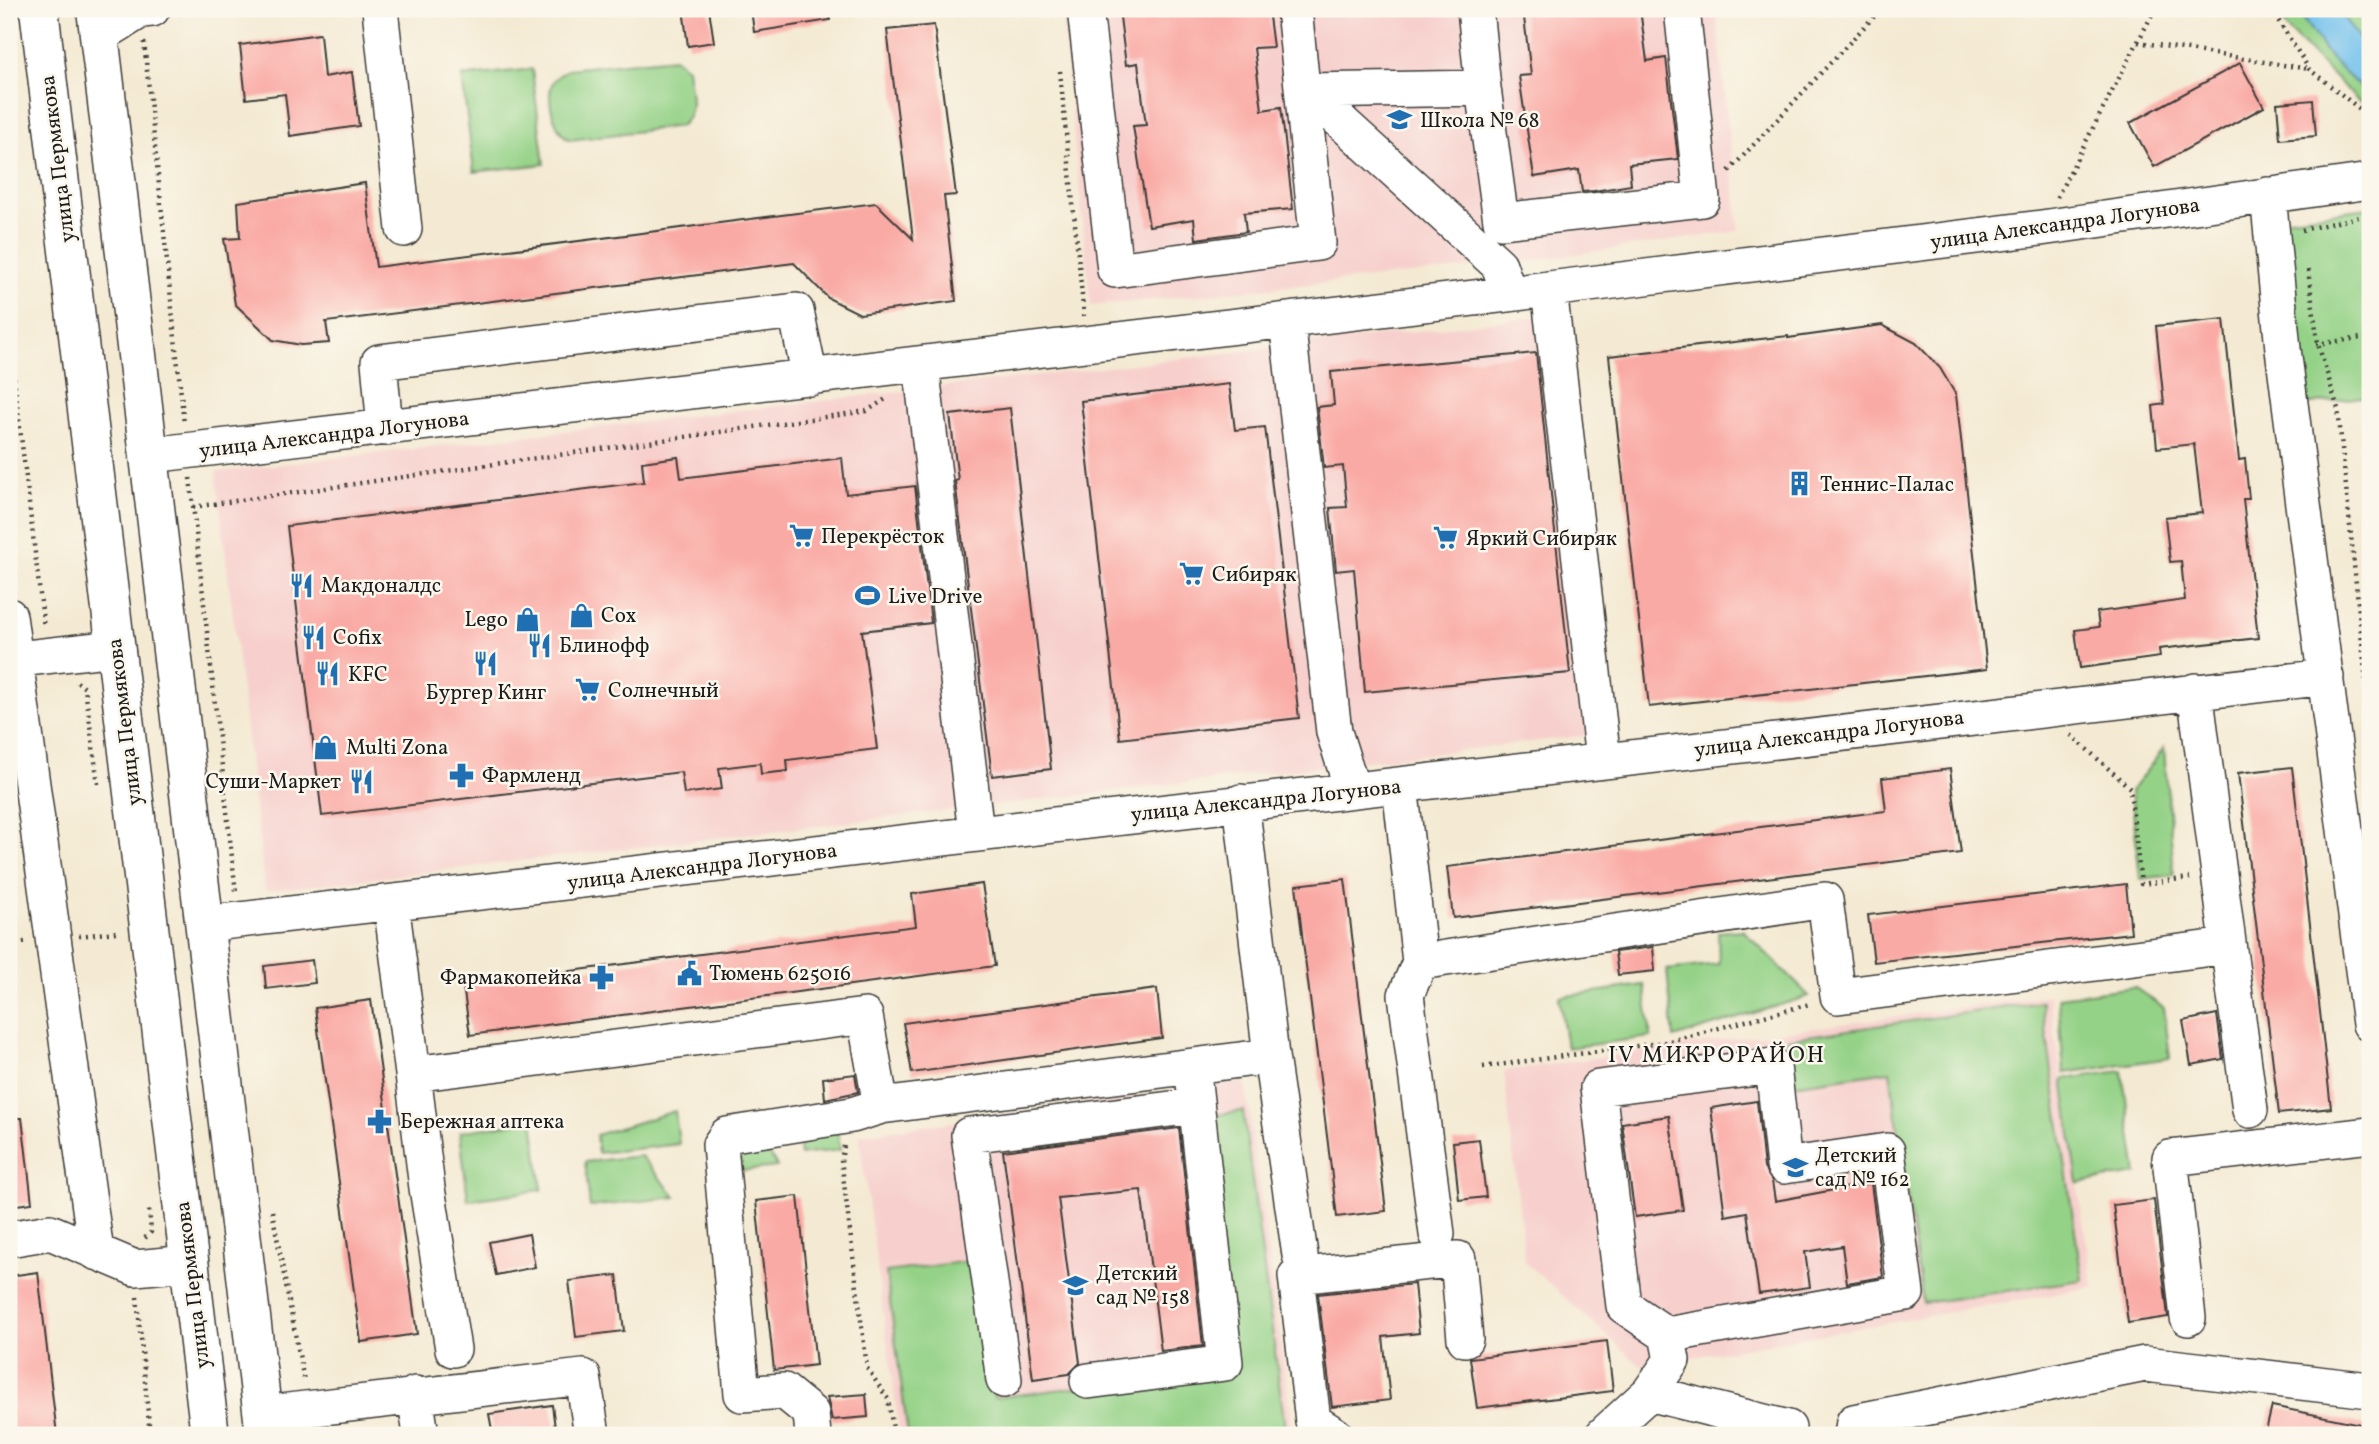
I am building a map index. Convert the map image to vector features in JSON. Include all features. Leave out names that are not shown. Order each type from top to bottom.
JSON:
[{"type":"main road","name":"улица Пермякова","points":[[40,9],[210,1435]]},
{"type":"main road","points":[[98,22],[169,453],[222,923],[264,1424]]},
{"type":"street","points":[[380,9],[404,229]]},
{"type":"street","points":[[1085,9],[1115,270],[1318,243],[1300,14]]},
{"type":"street","points":[[1475,9],[1501,220],[1504,279]]},
{"type":"street","points":[[1501,220],[1702,199],[1682,9]]},
{"type":"street","points":[[98,22],[146,10]]},
{"type":"street","points":[[1306,89],[1483,88]]},
{"type":"street","points":[[1306,89],[1504,279]]},
{"type":"street","name":"улица Александра Логунова","points":[[169,453],[1287,321],[1504,279],[1549,289],[2040,228],[2370,181]]},
{"type":"street","points":[[2268,195],[2283,349],[2326,677],[2356,789],[2370,1024]]},
{"type":"street","points":[[1549,289],[1603,760]]},
{"type":"street","points":[[385,428],[379,362],[796,311],[810,378]]},
{"type":"street","points":[[1287,321],[1334,732],[1352,789]]},
{"type":"street","points":[[921,364],[976,833]]},
{"type":"street","points":[[9,616],[12,660],[96,1252]]},
{"type":"street","points":[[12,660],[115,648]]},
{"type":"street","name":"улица Александра Логунова","points":[[222,923],[2041,708],[2326,677]]},
{"type":"street","points":[[2195,691],[2250,1110]]},
{"type":"street","points":[[1400,785],[1420,962],[1406,995],[1437,1234]]},
{"type":"street","points":[[1241,802],[1271,1056],[1300,1255]]},
{"type":"street","points":[[1420,962],[1825,900],[1838,996],[2228,946]]},
{"type":"street","points":[[391,903],[427,1188],[453,1349]]},
{"type":"street","points":[[413,1074],[865,1016],[867,1110]]},
{"type":"street","points":[[813,1435],[811,1413],[784,1391],[742,1394],[720,1146],[727,1135],[867,1110],[1200,1063],[1271,1056]]},
{"type":"street","points":[[1088,1381],[1225,1363],[1192,1088],[1200,1063]]},
{"type":"street","points":[[1603,1435],[1649,1393],[1672,1360],[1667,1335],[1625,1306],[1598,1088],[1773,1066],[1784,1166],[1887,1151],[1906,1293],[1667,1335]]},
{"type":"street","points":[[1004,1380],[969,1135],[1194,1106]]},
{"type":"street","points":[[2188,1318],[2170,1158],[2370,1135]]},
{"type":"street","points":[[9,1239],[50,1232],[135,1268],[189,1263]]},
{"type":"street","points":[[1335,1435],[1313,1421],[1296,1276],[1458,1259],[1465,1339]]},
{"type":"street","points":[[1852,1435],[1853,1422],[2145,1364],[2370,1390]]},
{"type":"street","points":[[264,1424],[309,1409],[415,1394],[583,1377],[592,1435]]},
{"type":"street","points":[[1649,1393],[1788,1428]]},
{"type":"street","points":[[415,1394],[421,1435]]},
{"type":"path","points":[[1702,199],[1881,9]]},
{"type":"path","points":[[2040,228],[2155,9]]},
{"type":"path","points":[[2271,9],[2309,69],[2370,117]]},
{"type":"path","points":[[146,10],[169,453],[222,923]]},
{"type":"path","points":[[2138,42],[2309,69]]},
{"type":"path","points":[[2304,242],[2302,229],[2368,215],[2370,227]]},
{"type":"path","points":[[2307,267],[2318,344],[2338,410],[2370,720]]},
{"type":"path","points":[[2283,349],[2370,337]]},
{"type":"path","points":[[2041,708],[2130,788],[2141,884],[2219,874]]},
{"type":"path","points":[[1483,1067],[1666,1042],[1838,996]]},
{"type":"path","points":[[867,1110],[841,1160],[867,1368],[888,1399],[894,1435]]},
{"type":"path","points":[[148,1197],[150,1232],[132,1250],[150,1435]]},
{"type":"path","points":[[272,1209],[309,1409]]},
{"type":"shaded area","name":"Школа № 68","points":[[1061,9],[1716,9],[1739,231],[1499,265],[1091,306]]},
{"type":"shaded area","points":[[1543,316],[1591,735],[265,891],[216,472]]},
{"type":"shaded area","name":"Детский сад № 162","points":[[2049,995],[2093,1287],[1641,1366],[1525,1262],[1504,1071]]},
{"type":"shaded area","name":"Детский сад № 158","points":[[1245,1081],[1294,1435],[900,1435],[859,1135]]},
{"type":"green space","points":[[2275,9],[2370,9],[2370,105],[2357,100],[2287,29]]},
{"type":"green space","points":[[674,58],[687,68],[690,92],[689,114],[680,126],[570,140],[560,130],[553,115],[550,91],[555,79],[568,69]]},
{"type":"green space","points":[[532,69],[544,164],[474,172],[462,77]]},
{"type":"green space","points":[[2370,208],[2370,396],[2303,405],[2281,219]]},
{"type":"green space","points":[[2164,748],[2174,875],[2140,879],[2131,791]]},
{"type":"green space","points":[[1743,930],[1809,996],[1674,1038],[1667,970],[1719,964],[1718,932]]},
{"type":"green space","points":[[1644,985],[1651,1037],[1567,1048],[1559,997]]},
{"type":"green space","points":[[2134,987],[2164,1008],[2170,1058],[2064,1073],[2058,997]]},
{"type":"green space","points":[[2042,1002],[2082,1280],[1923,1303],[1890,1071],[1792,1085],[1786,1039]]},
{"type":"green space","points":[[2122,1071],[2137,1174],[2078,1183],[2063,1079]]},
{"type":"green space","points":[[675,1111],[679,1144],[598,1153],[596,1135]]},
{"type":"green space","points":[[1243,1111],[1286,1435],[908,1435],[886,1272],[976,1260],[994,1398],[1234,1367],[1202,1117]]},
{"type":"green space","points":[[533,1120],[542,1190],[468,1200],[460,1132]]},
{"type":"green space","points":[[838,1132],[840,1150],[800,1155],[798,1136]]},
{"type":"green space","points":[[762,1141],[777,1167],[741,1171],[739,1146]]},
{"type":"green space","points":[[641,1156],[676,1197],[590,1207],[585,1162]]},
{"type":"water","points":[[2296,9],[2337,9],[2362,42],[2370,46],[2370,97],[2331,59]]},
{"type":"building","points":[[683,9],[709,9],[714,42],[688,46]]},
{"type":"building","points":[[751,9],[829,9],[830,20],[754,32]]},
{"type":"building","points":[[1119,9],[1268,9],[1273,47],[1254,48],[1262,110],[1281,107],[1293,209],[1244,213],[1246,232],[1196,239],[1194,219],[1149,226],[1133,126],[1146,125],[1138,63],[1126,65]]},
{"type":"building","points":[[1523,9],[1640,9],[1647,61],[1666,58],[1678,159],[1629,164],[1631,185],[1594,191],[1582,192],[1579,170],[1534,177],[1519,76],[1531,75]]},
{"type":"building","points":[[934,25],[956,195],[944,196],[956,301],[860,314],[828,298],[794,263],[326,322],[329,343],[301,345],[273,340],[235,304],[224,239],[240,238],[238,202],[365,183],[376,267],[876,203],[913,239],[887,30]]},
{"type":"building","points":[[320,34],[324,77],[352,72],[359,126],[290,136],[285,94],[246,99],[240,45]]},
{"type":"building","points":[[2240,63],[2264,107],[2154,167],[2130,123]]},
{"type":"building","points":[[2313,100],[2316,136],[2280,139],[2277,103]]},
{"type":"building","points":[[2224,319],[2239,460],[2245,459],[2249,499],[2243,499],[2258,638],[2159,649],[2160,657],[2080,668],[2075,630],[2099,627],[2097,612],[2185,600],[2181,561],[2170,562],[2165,517],[2202,513],[2194,444],[2157,448],[2153,406],[2164,404],[2156,326]]},
{"type":"building","name":"Теннис-Палас","points":[[1882,325],[1916,343],[1940,368],[1956,395],[1987,669],[1649,707],[1609,356],[1788,338]]},
{"type":"building","name":"Яркий Сибиряк","points":[[1536,353],[1570,673],[1365,692],[1354,569],[1336,571],[1330,508],[1347,507],[1343,466],[1324,468],[1317,407],[1334,405],[1331,372]]},
{"type":"building","name":"Сибиряк","points":[[1229,384],[1235,430],[1265,427],[1299,718],[1120,739],[1081,401]]},
{"type":"building","points":[[1010,408],[1051,769],[992,776],[955,481],[958,480],[950,415]]},
{"type":"building","name":"Солнечный","points":[[678,457],[681,478],[842,458],[846,494],[915,486],[931,623],[862,631],[877,749],[787,760],[788,771],[761,774],[760,763],[719,768],[722,789],[684,794],[681,772],[322,816],[287,526],[644,482],[642,462]]},
{"type":"building","points":[[2292,767],[2331,1108],[2279,1114],[2238,773]]},
{"type":"building","points":[[1950,769],[1961,853],[1453,918],[1447,867],[1886,811],[1882,778]]},
{"type":"building","points":[[1345,879],[1386,1211],[1337,1217],[1296,885]]},
{"type":"building","points":[[982,884],[995,966],[470,1035],[463,985],[916,926],[912,894]]},
{"type":"building","points":[[2126,884],[2131,933],[1874,962],[1868,915]]},
{"type":"building","points":[[1653,947],[1655,971],[1618,975],[1615,952]]},
{"type":"building","points":[[312,960],[315,983],[266,989],[264,966]]},
{"type":"building","points":[[1157,989],[1162,1038],[912,1073],[903,1023]]},
{"type":"building","points":[[371,1000],[417,1334],[361,1342],[315,1008]]},
{"type":"building","points":[[2217,1014],[2223,1059],[2191,1065],[2183,1021]]},
{"type":"building","points":[[855,1074],[858,1092],[825,1099],[823,1078]]},
{"type":"building","points":[[1757,1101],[1764,1168],[1772,1181],[1775,1201],[1871,1183],[1883,1277],[1847,1283],[1842,1246],[1805,1252],[1810,1287],[1759,1294],[1747,1212],[1725,1216],[1711,1108]]},
{"type":"building","points":[[1669,1116],[1683,1210],[1635,1217],[1622,1123]]},
{"type":"building","points":[[9,1118],[22,1118],[32,1203],[9,1206]]},
{"type":"building","points":[[1179,1128],[1203,1346],[1161,1351],[1141,1190],[1058,1198],[1080,1363],[1069,1374],[1033,1379],[1003,1151]]},
{"type":"building","points":[[1479,1139],[1486,1197],[1459,1200],[1453,1142]]},
{"type":"building","points":[[798,1196],[816,1365],[774,1370],[756,1201]]},
{"type":"building","points":[[2154,1200],[2168,1317],[2128,1323],[2113,1205]]},
{"type":"building","points":[[529,1234],[535,1267],[496,1275],[489,1242]]},
{"type":"building","points":[[38,1272],[57,1435],[9,1435],[9,1276]]},
{"type":"building","points":[[617,1275],[624,1331],[576,1337],[569,1281]]},
{"type":"building","points":[[1414,1284],[1419,1333],[1383,1337],[1390,1400],[1332,1407],[1318,1294]]},
{"type":"building","points":[[1607,1341],[1613,1391],[1477,1408],[1470,1358]]},
{"type":"building","points":[[866,1394],[868,1417],[832,1420],[827,1397]]},
{"type":"building","points":[[552,1405],[556,1435],[493,1435],[489,1414]]},
{"type":"building","points":[[2272,1406],[2370,1426],[2370,1435],[2265,1435]]},
{"type":"place","name":"Школа № 68","points":[[1400,120]]},
{"type":"place","name":"Теннис-Палас","points":[[1800,484]]},
{"type":"place","name":"Перекрёсток","points":[[801,536]]},
{"type":"place","name":"Яркий Сибиряк","points":[[1446,538]]},
{"type":"place","name":"Сибиряк","points":[[1192,574]]},
{"type":"place","name":"Макдоналдс","points":[[301,585]]},
{"type":"place","name":"Live Drive","points":[[868,596]]},
{"type":"place","name":"Cox","points":[[581,615]]},
{"type":"place","name":"Lego","points":[[528,619]]},
{"type":"place","name":"Cofix","points":[[313,637]]},
{"type":"place","name":"Блинофф","points":[[539,645]]},
{"type":"place","name":"Бургер Кинг","points":[[486,663]]},
{"type":"place","name":"KFC","points":[[328,674]]},
{"type":"place","name":"Солнечный","points":[[588,690]]},
{"type":"place","name":"Multi Zona","points":[[326,747]]},
{"type":"place","name":"Фармленд","points":[[462,775]]},
{"type":"place","name":"Суши-Маркет","points":[[361,781]]},
{"type":"place","name":"Тюмень 625016","points":[[689,973]]},
{"type":"place","name":"Фармакопейка","points":[[602,977]]},
{"type":"place","name":"Бережная аптека","points":[[380,1121]]},
{"type":"place","name":"Детский сад № 162","points":[[1795,1167]]},
{"type":"place","name":"Детский сад № 158","points":[[1076,1285]]},
{"type":"district","name":"IV МИКРОРАЙОН","points":[[1717,1054]]}]
